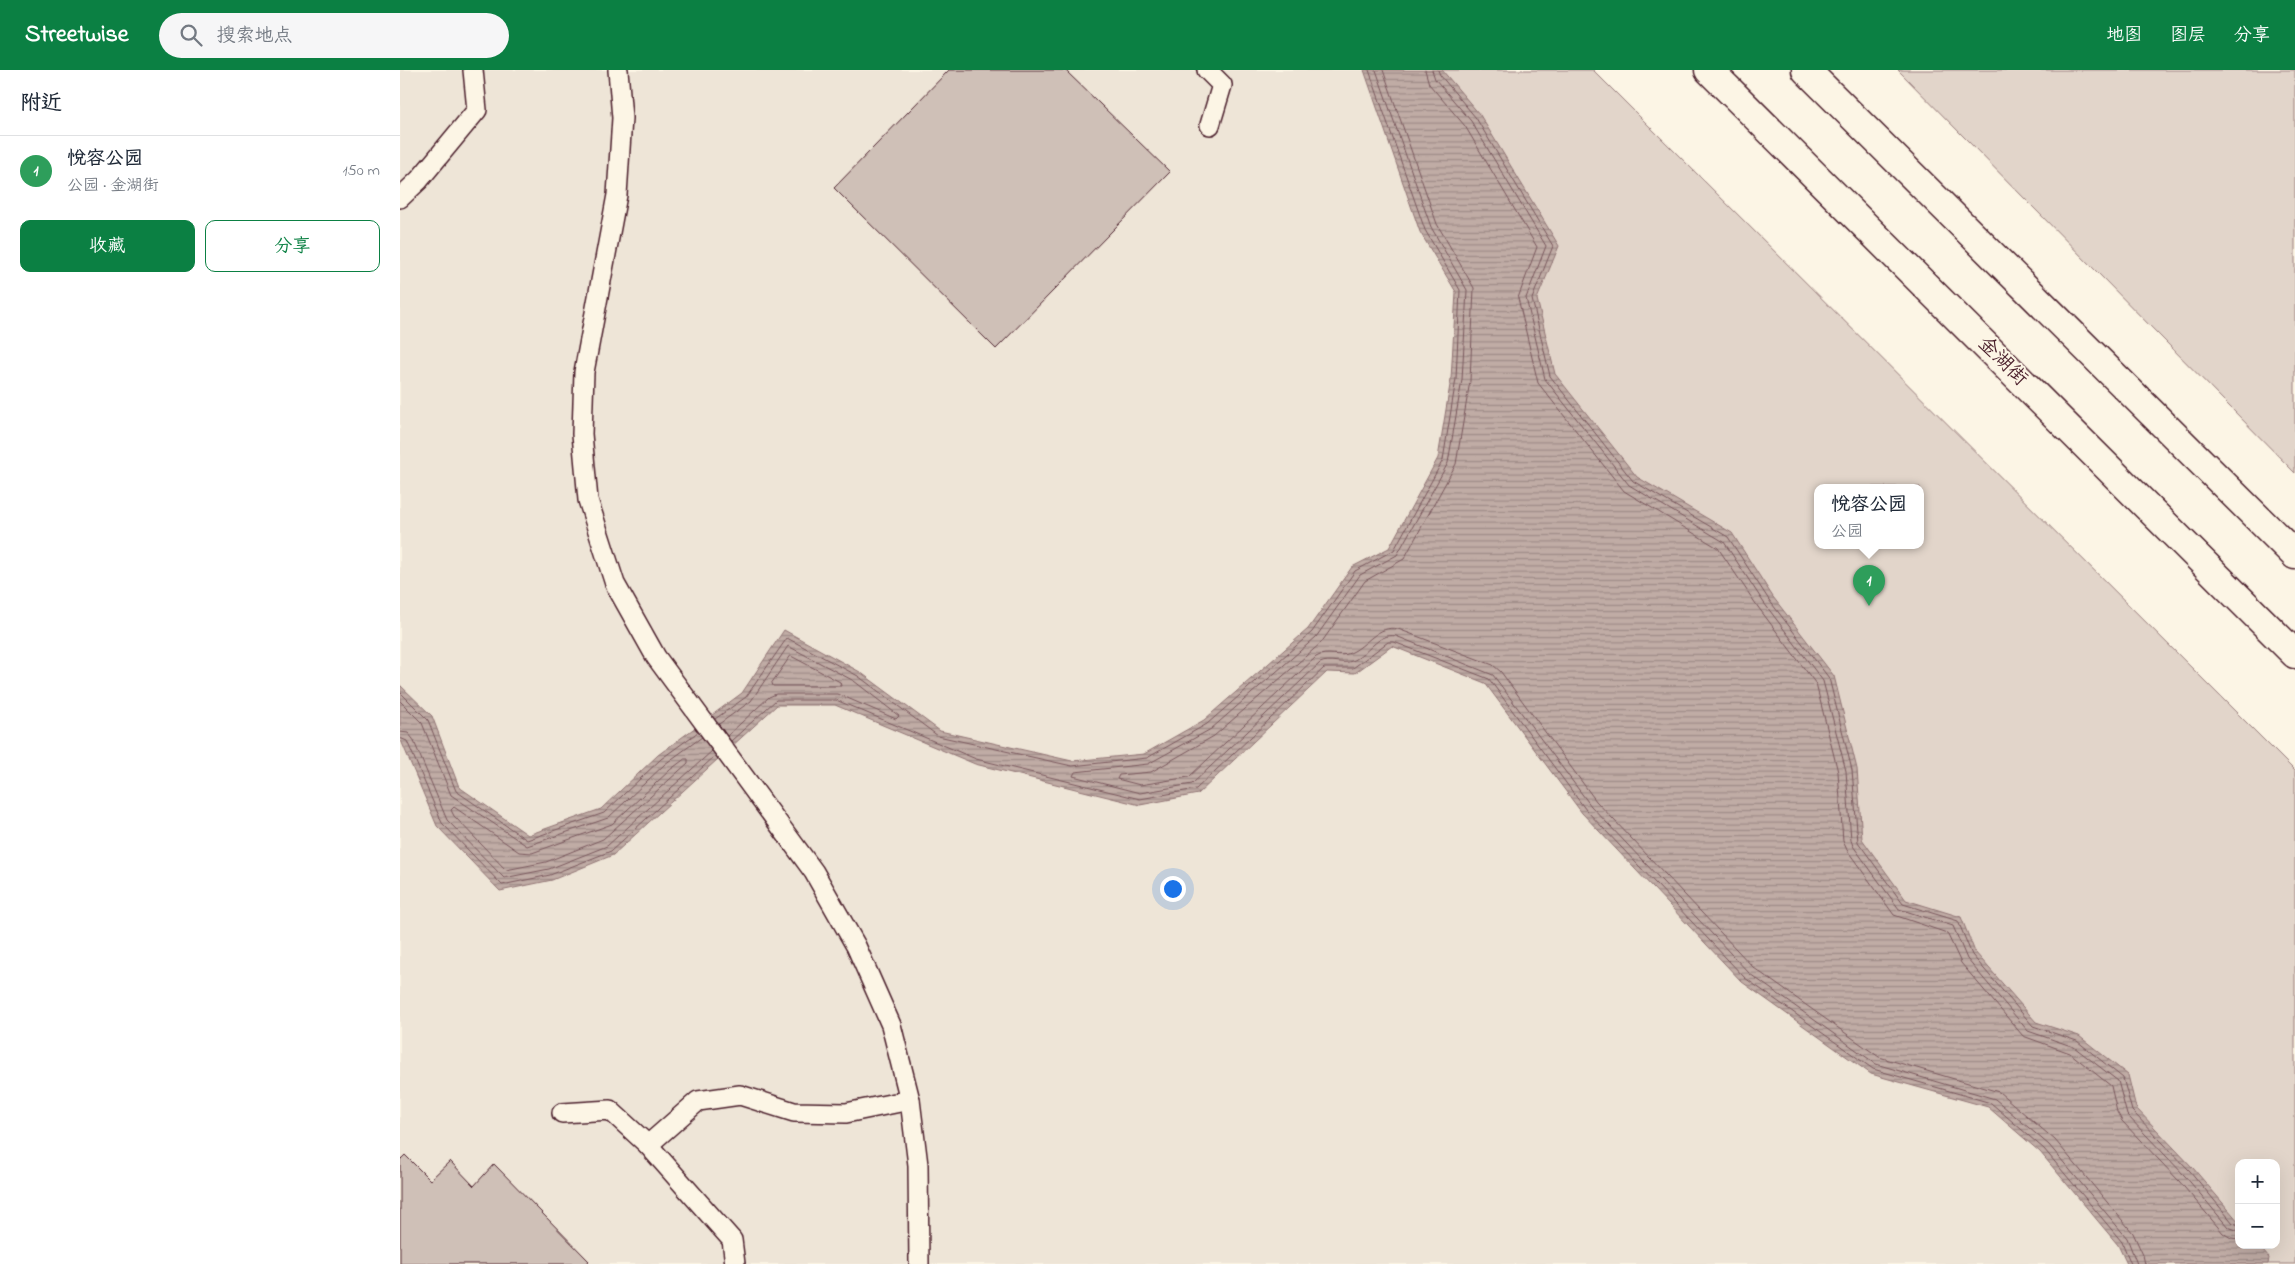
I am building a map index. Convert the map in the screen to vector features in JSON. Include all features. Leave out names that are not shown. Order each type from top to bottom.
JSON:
[{"type":"main road","name":"金湖街","points":[[1709,70],[2295,654]]},
{"type":"main road","points":[[1806,70],[2295,555]]},
{"type":"lane","points":[[400,198],[419,180],[477,110],[473,70]]},
{"type":"lane","points":[[618,70],[622,118],[617,195],[584,372],[582,434],[588,500],[615,584],[656,658],[814,872],[856,946],[891,1025],[910,1100],[918,1165],[919,1264]]},
{"type":"lane","points":[[1207,70],[1222,85],[1210,125]]},
{"type":"lane","points":[[648,1145],[698,1101],[740,1095],[794,1112],[846,1113],[910,1100]]},
{"type":"lane","points":[[562,1114],[610,1110],[648,1145],[732,1240],[735,1264]]},
{"type":"shaded area","points":[[400,70],[1432,70],[2179,1264],[400,1264]]},
{"type":"shaded area","points":[[1432,70],[1593,70],[2295,771],[2295,1264],[2179,1264],[1667,715]]},
{"type":"shaded area","points":[[1898,70],[2295,70],[2295,473]]},
{"type":"water","points":[[1364,70],[1442,70],[1480,115],[1559,246],[1537,299],[1555,374],[1637,477],[1732,533],[1773,597],[1834,676],[1857,769],[1862,839],[1906,900],[1961,917],[1975,952],[2036,1022],[2079,1036],[2128,1075],[2136,1108],[2193,1168],[2235,1217],[2235,1249],[2261,1249],[2269,1258],[2268,1264],[2127,1264],[2118,1245],[2040,1152],[1988,1107],[1871,1074],[1742,982],[1582,813],[1485,683],[1392,646],[1355,673],[1327,672],[1198,794],[1140,805],[975,764],[835,705],[777,705],[613,855],[552,880],[500,891],[437,826],[400,738],[400,685],[432,716],[459,787],[528,835],[601,809],[658,755],[742,693],[784,630],[860,672],[940,731],[1072,761],[1144,754],[1204,720],[1308,629],[1352,567],[1389,548],[1438,458],[1451,379],[1456,292],[1420,232]]},
{"type":"building","points":[[949,70],[1065,70],[1170,172],[996,349],[834,188]]},
{"type":"building","points":[[405,1155],[430,1180],[450,1161],[474,1186],[494,1164],[589,1261],[586,1264],[400,1264],[400,1160]]},
{"type":"place","name":"悦容公园","points":[[1869,606]]}]
